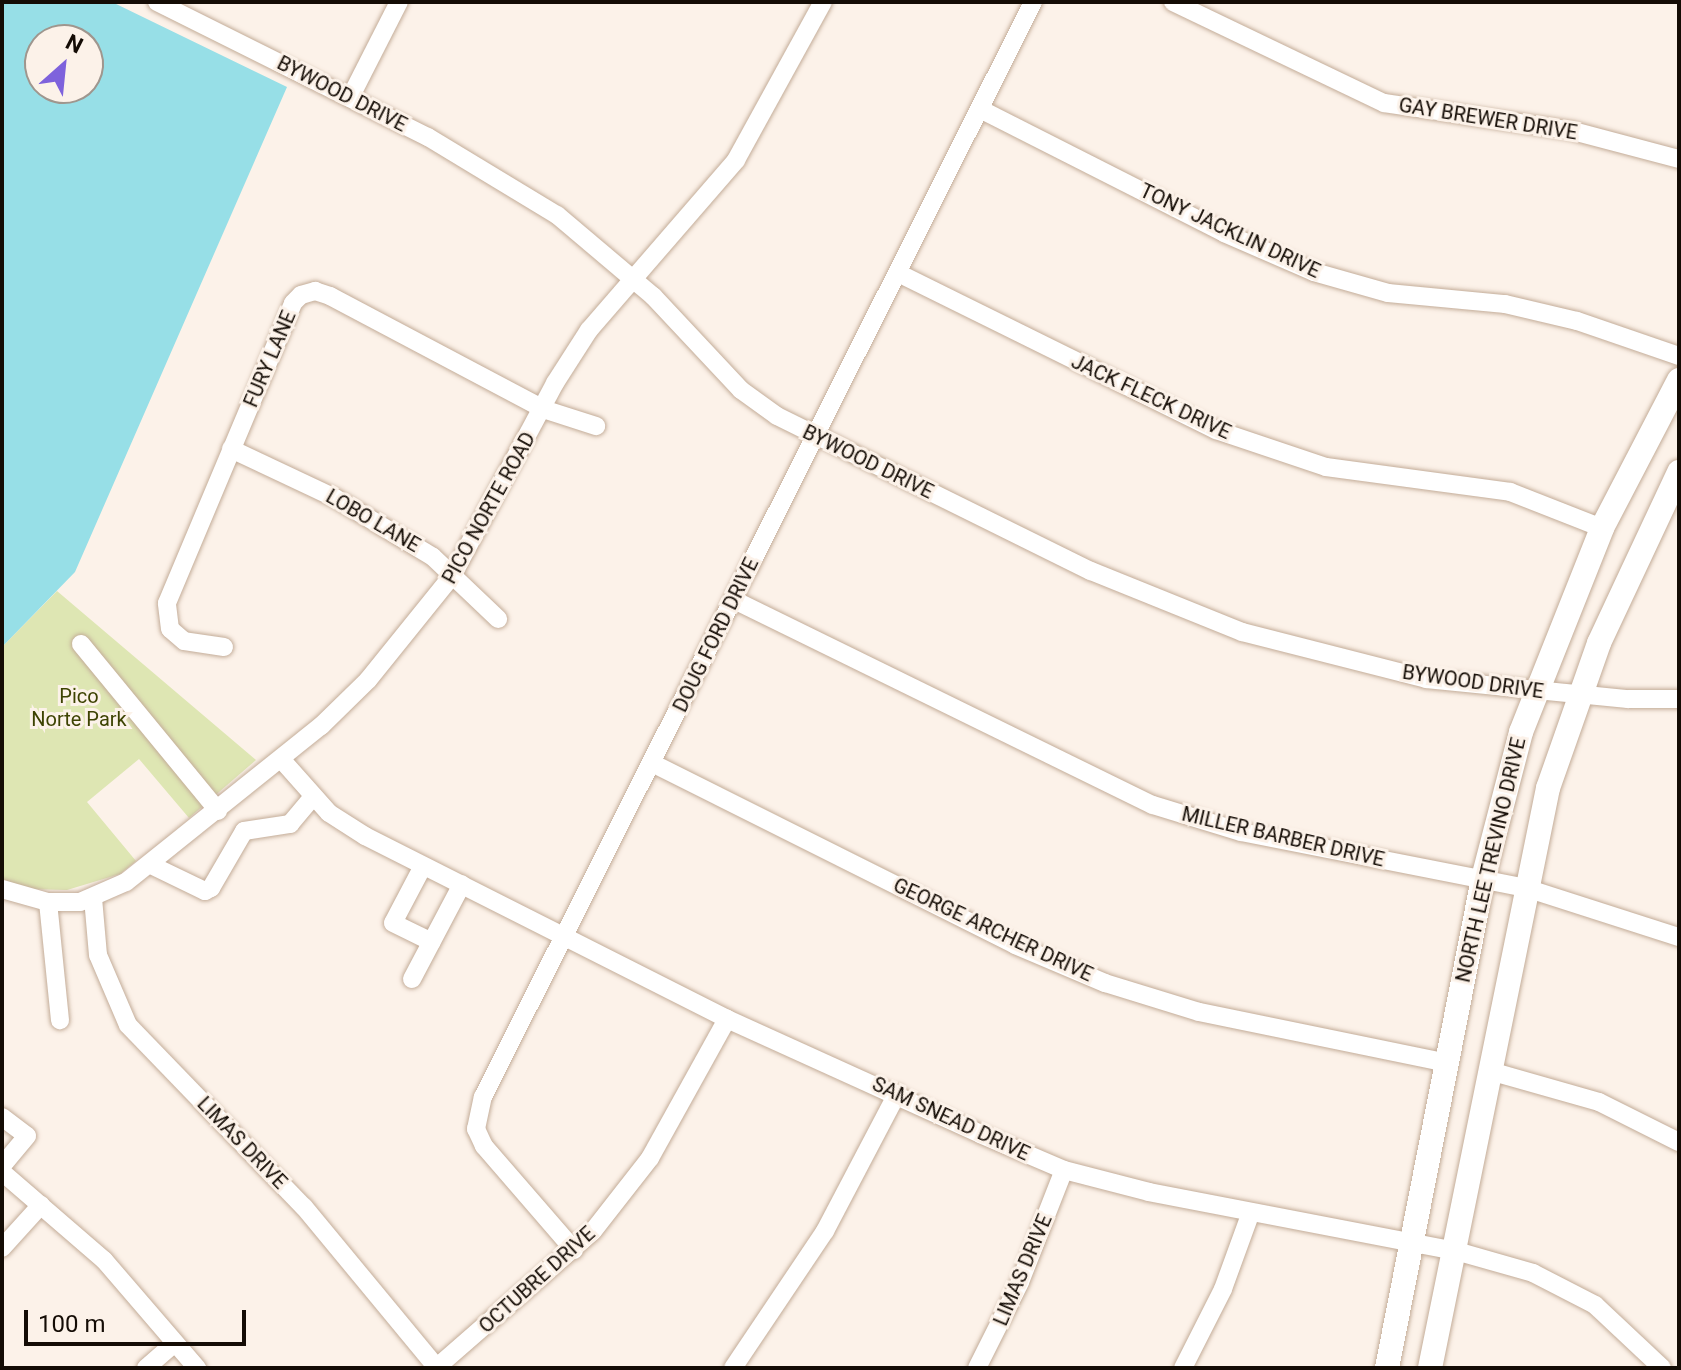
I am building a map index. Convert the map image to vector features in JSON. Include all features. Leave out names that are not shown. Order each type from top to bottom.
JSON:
[{"type":"main road","name":"NORTH LEE TREVINO DRIVE","points":[[1387,1368],[1482,882],[1535,692],[1602,528],[1679,380]]},
{"type":"main road","name":"NORTH LEE TREVINO DRIVE","points":[[1430,1368],[1548,788],[1579,695],[1678,475]]},
{"type":"street","name":"BYWOOD DRIVE","points":[[157,2],[191,10],[474,162],[545,208],[632,279],[741,390],[815,436],[1091,571],[1194,616],[1335,659],[1426,679],[1535,692],[1679,699]]},
{"type":"street","points":[[350,98],[399,2]]},
{"type":"street","name":"PICO NORTE ROAD","points":[[2,889],[48,902],[93,898],[151,865],[281,759],[368,680],[452,576],[573,353],[632,279],[736,160],[823,2]]},
{"type":"street","name":"DOUG FORD DRIVE","points":[[574,1250],[499,1165],[476,1129],[483,1097],[567,936],[1033,2]]},
{"type":"street","name":"GAY BREWER DRIVE","points":[[1173,2],[1384,103],[1573,131],[1679,159]]},
{"type":"street","name":"TONY JACKLIN DRIVE","points":[[980,109],[1224,233],[1326,276],[1416,298],[1519,307],[1622,334],[1679,356]]},
{"type":"street","name":"JACK FLECK DRIVE","points":[[898,273],[1216,430],[1326,467],[1510,492],[1602,528]]},
{"type":"street","name":"FURY LANE","points":[[224,647],[184,641],[170,629],[165,616],[293,303],[315,291],[543,409],[596,426]]},
{"type":"street","name":"LOBO LANE","points":[[231,449],[368,517],[433,557],[498,619]]},
{"type":"street","name":"MILLER BARBER DRIVE","points":[[734,600],[1153,805],[1241,832],[1482,882],[1526,888],[1679,937]]},
{"type":"street","points":[[81,644],[218,811]]},
{"type":"street","name":"SAM SNEAD DRIVE","points":[[281,759],[313,797],[345,824],[423,866],[727,1019],[1064,1170],[1250,1215],[1411,1246],[1456,1251],[1533,1273],[1565,1288],[1627,1331],[1662,1368]]},
{"type":"street","name":"GEORGE ARCHER DRIVE","points":[[652,763],[1091,978],[1199,1012],[1447,1063]]},
{"type":"street","points":[[151,865],[205,891],[211,888],[244,831],[290,824],[313,797]]},
{"type":"street","points":[[423,866],[393,923],[432,942]]},
{"type":"street","points":[[412,979],[462,884]]},
{"type":"street","name":"LIMAS DRIVE","points":[[93,898],[98,955],[128,1025],[280,1181],[437,1368]]},
{"type":"street","points":[[48,902],[60,1020]]},
{"type":"street","name":"OCTUBRE DRIVE","points":[[437,1368],[574,1250],[650,1158],[727,1019]]},
{"type":"street","points":[[1490,1071],[1599,1102],[1679,1142]]},
{"type":"street","points":[[733,1368],[825,1231],[897,1094]]},
{"type":"street","points":[[2,1117],[27,1136],[2,1169],[104,1260],[197,1368]]},
{"type":"street","name":"LIMAS DRIVE","points":[[977,1368],[1020,1282],[1064,1170]]},
{"type":"street","points":[[2,1248],[41,1205]]},
{"type":"street","points":[[1183,1368],[1223,1289],[1250,1215]]},
{"type":"street","points":[[146,1368],[175,1343]]},
{"type":"green space","name":"Pico Norte Park","points":[[57,591],[256,760],[189,818],[139,759],[87,802],[136,861],[120,874],[67,890],[27,889],[2,879],[2,647]]},
{"type":"water","points":[[2,2],[112,2],[287,87],[75,572],[2,647]]}]
